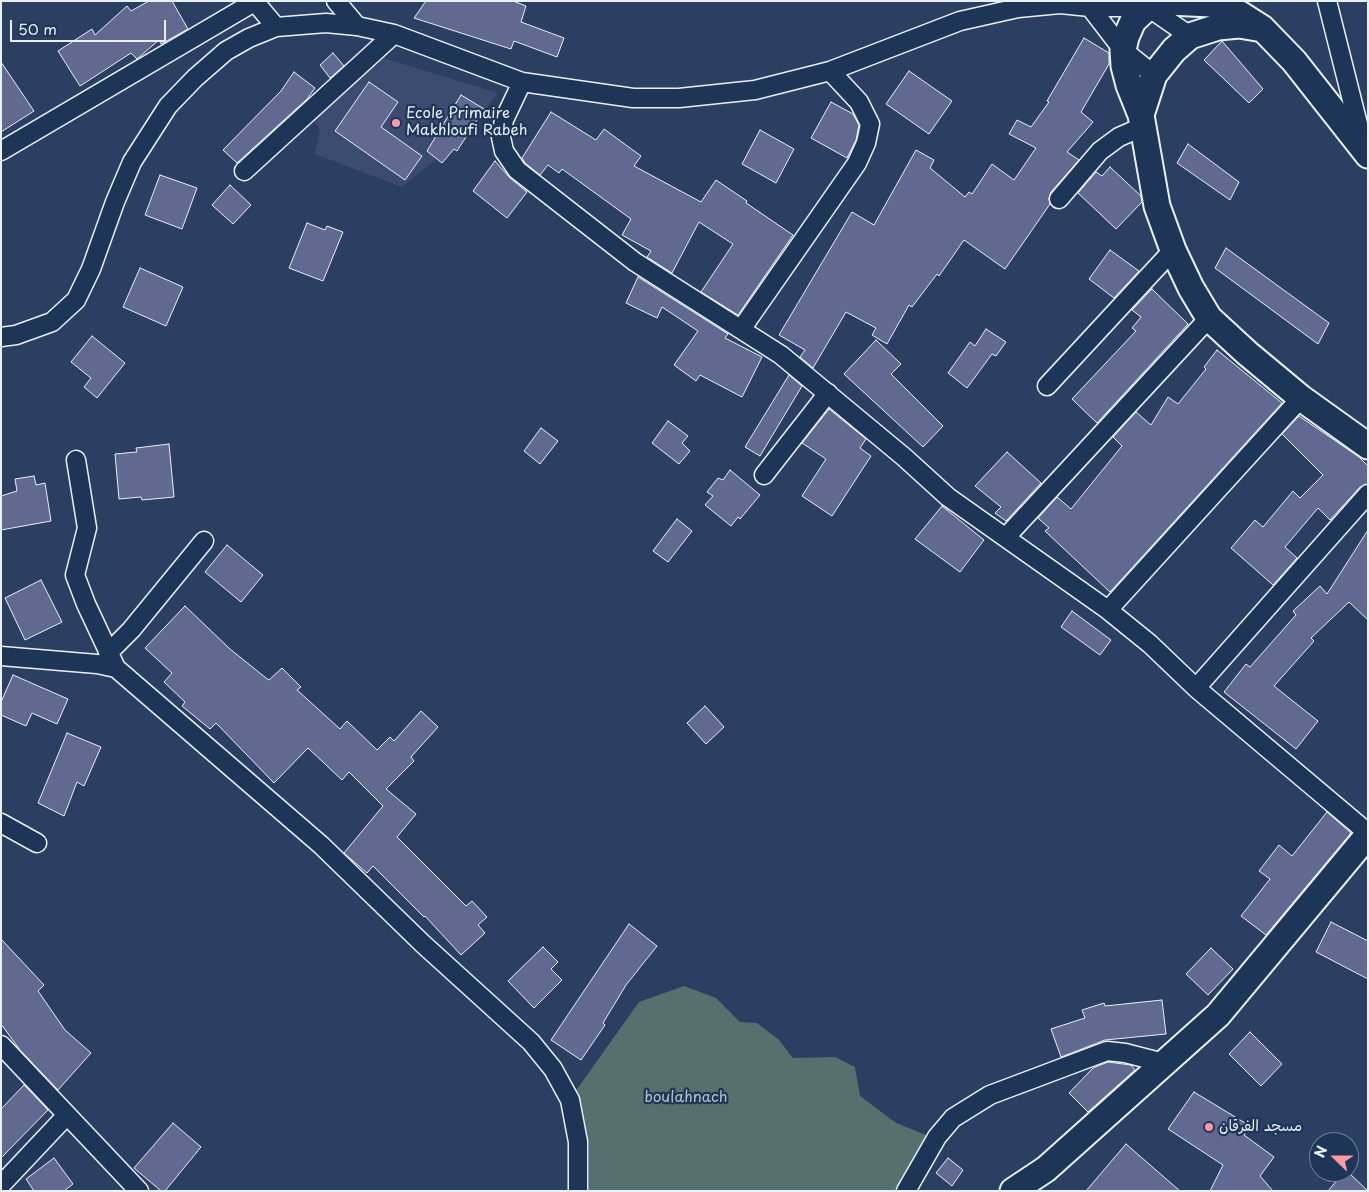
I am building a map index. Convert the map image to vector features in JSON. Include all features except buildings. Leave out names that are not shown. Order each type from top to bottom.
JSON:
[{"type":"main road","points":[[1366,154],[1294,61],[1262,28],[1240,14],[1212,4],[1184,1],[1148,7],[1133,21],[1123,50],[1129,85],[1141,121],[1157,206],[1173,250],[1190,288],[1209,318],[1301,398],[1368,446]]},
{"type":"main road","points":[[1141,121],[1154,75],[1174,50],[1190,36],[1218,27],[1239,25],[1262,28]]},
{"type":"main road","points":[[1013,1191],[1046,1169],[1218,1015],[1368,834]]},
{"type":"street","points":[[336,1],[357,26]]},
{"type":"street","points":[[1327,1],[1366,154]]},
{"type":"street","points":[[1,151],[256,2],[276,27]]},
{"type":"street","points":[[1,337],[16,336],[52,322],[76,300],[132,162],[168,106],[195,78],[226,51],[276,27],[326,23],[357,26],[394,34],[522,82],[633,98],[679,98],[755,90],[830,71],[960,21],[1018,8],[1060,4],[1090,7],[1148,7],[1190,36]]},
{"type":"street","points":[[1090,7],[1123,50],[1154,75]]},
{"type":"street","points":[[244,171],[394,34]]},
{"type":"street","points":[[742,328],[857,163],[866,143],[870,124],[859,102],[830,71]]},
{"type":"street","points":[[522,82],[504,120],[502,137],[504,151],[517,170],[635,262],[782,355],[948,497],[1108,610],[1150,644],[1196,688],[1368,834]]},
{"type":"street","points":[[1059,199],[1100,151],[1141,121]]},
{"type":"street","points":[[1048,386],[1173,250]]},
{"type":"street","points":[[1006,537],[1209,318]]},
{"type":"street","points":[[764,475],[828,393]]},
{"type":"street","points":[[1108,610],[1301,398]]},
{"type":"street","points":[[76,460],[87,528],[75,575],[78,586],[112,660],[299,826],[423,944],[531,1042],[553,1069],[570,1100],[578,1142],[578,1191]]},
{"type":"street","points":[[1196,688],[1368,494]]},
{"type":"street","points":[[1,656],[97,664],[112,660],[131,630],[204,542]]},
{"type":"street","points":[[1,823],[38,843]]},
{"type":"street","points":[[1,1045],[138,1191]]},
{"type":"street","points":[[906,1191],[942,1130],[960,1113],[990,1095],[1107,1051],[1125,1052],[1164,1063]]},
{"type":"street","points":[[1,1185],[67,1115]]},
{"type":"shaded area","name":"Ecole Primaire Makhloufi Rabeh","points":[[380,57],[498,93],[467,134],[402,187],[315,154],[320,130],[312,117]]},
{"type":"green space","name":"boulahnach","points":[[684,986],[716,998],[740,1022],[757,1023],[779,1040],[793,1058],[835,1057],[855,1067],[860,1096],[896,1123],[926,1135],[926,1148],[902,1191],[589,1191],[589,1145],[575,1092],[639,1002]]},
{"type":"place","name":"Ecole Primaire Makhloufi Rabeh","points":[[396,123]]},
{"type":"place","name":"مسجد الفرقان","points":[[1209,1127]]}]
